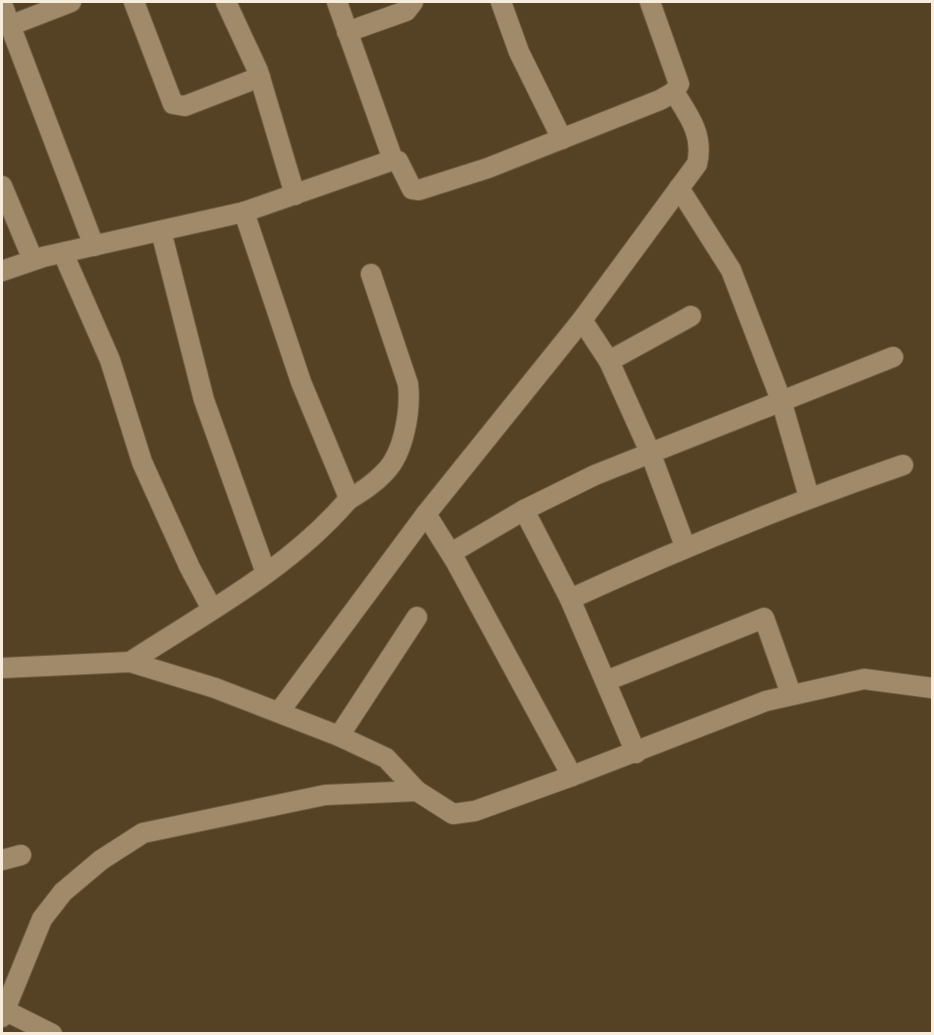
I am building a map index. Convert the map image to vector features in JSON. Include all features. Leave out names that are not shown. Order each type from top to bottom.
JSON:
[{"type":"street","points":[[9,26],[71,2]]},
{"type":"street","points":[[134,2],[173,104],[184,106],[260,77]]},
{"type":"street","points":[[226,2],[260,77],[295,195]]},
{"type":"street","points":[[336,2],[393,160]]},
{"type":"street","points":[[347,32],[406,11],[413,2]]},
{"type":"street","points":[[501,2],[519,52],[562,140]]},
{"type":"street","points":[[2,271],[33,260],[244,212],[393,160],[398,161],[412,189],[419,190],[562,140],[660,100],[674,92],[680,84],[650,2]]},
{"type":"street","points":[[2,4],[94,246]]},
{"type":"street","points":[[279,712],[426,514],[582,320],[697,164],[700,146],[692,120],[674,92]]},
{"type":"street","points":[[2,186],[33,260]]},
{"type":"street","points":[[680,188],[731,270],[781,400],[809,497]]},
{"type":"street","points":[[244,212],[301,382],[348,500]]},
{"type":"street","points":[[161,231],[204,400],[266,573]]},
{"type":"street","points":[[63,253],[110,360],[142,462],[184,557],[212,609]]},
{"type":"street","points":[[130,662],[266,573],[336,514],[348,500],[387,471],[402,436],[409,398],[408,384],[370,274]]},
{"type":"street","points":[[609,361],[691,316]]},
{"type":"street","points":[[582,320],[609,361],[650,452],[686,546]]},
{"type":"street","points":[[451,553],[524,510],[595,475],[894,357]]},
{"type":"street","points":[[570,599],[686,546],[809,497],[903,465]]},
{"type":"street","points":[[524,510],[570,599],[636,753]]},
{"type":"street","points":[[426,514],[451,553],[572,776]]},
{"type":"street","points":[[339,736],[417,617]]},
{"type":"street","points":[[606,681],[764,618],[791,694]]},
{"type":"street","points":[[2,668],[130,662],[215,688],[339,736],[386,758],[417,791],[443,810],[453,814],[465,813],[572,776],[766,701],[791,694],[864,679],[932,688]]},
{"type":"street","points":[[52,1034],[3,1014],[42,919],[63,892],[101,860],[143,833],[324,795],[417,791]]},
{"type":"street","points":[[2,860],[21,855]]}]
